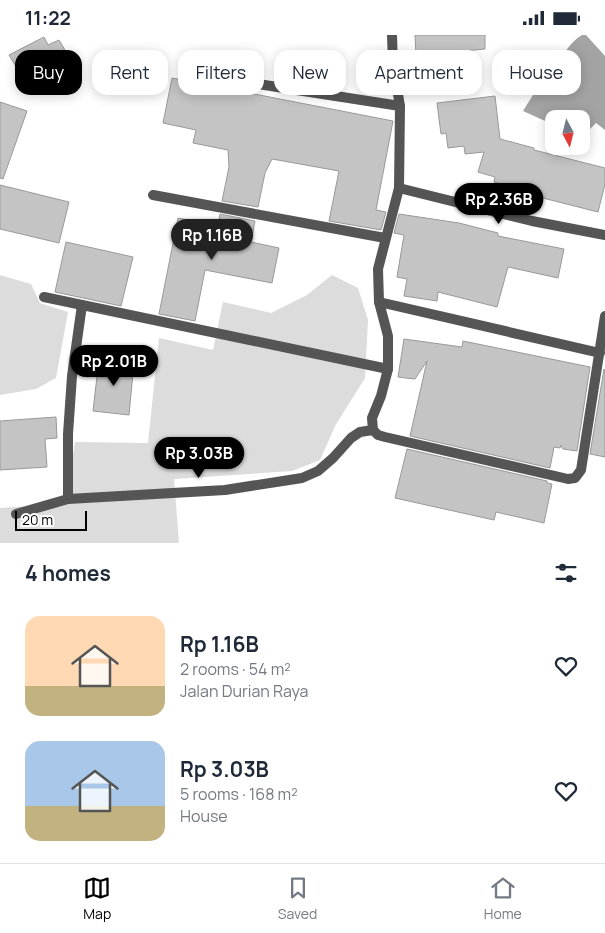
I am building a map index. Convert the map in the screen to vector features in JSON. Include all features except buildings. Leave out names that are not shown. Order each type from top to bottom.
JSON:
[{"type":"street","points":[[372,430],[372,418],[381,396],[388,369],[388,337],[379,302],[378,269],[399,188],[400,106],[393,65],[392,35]]},
{"type":"street","points":[[264,85],[400,106]]},
{"type":"street","points":[[399,188],[532,221],[605,235]]},
{"type":"street","points":[[153,195],[385,238]]},
{"type":"street","points":[[44,297],[388,369]]},
{"type":"street","points":[[379,302],[600,353]]},
{"type":"street","points":[[68,499],[68,434],[72,376],[82,305]]},
{"type":"street","points":[[16,514],[68,499],[225,490],[302,478],[318,471],[351,438],[360,432],[372,430],[378,435],[385,437],[568,479],[575,478],[581,471],[605,316]]},
{"type":"shaded area","points":[[586,35],[605,56],[605,130],[596,123],[590,129],[590,110],[545,110],[545,121],[523,111],[533,95],[581,95],[581,50],[566,50],[578,38]]},
{"type":"shaded area","points":[[0,275],[31,284],[40,303],[68,312],[56,378],[36,389],[0,395]]},
{"type":"shaded area","points":[[332,275],[358,288],[368,320],[365,378],[335,426],[320,460],[292,471],[174,479],[179,543],[0,543],[0,508],[61,504],[69,480],[75,442],[148,443],[159,338],[213,350],[223,302],[271,313],[307,295]]}]
